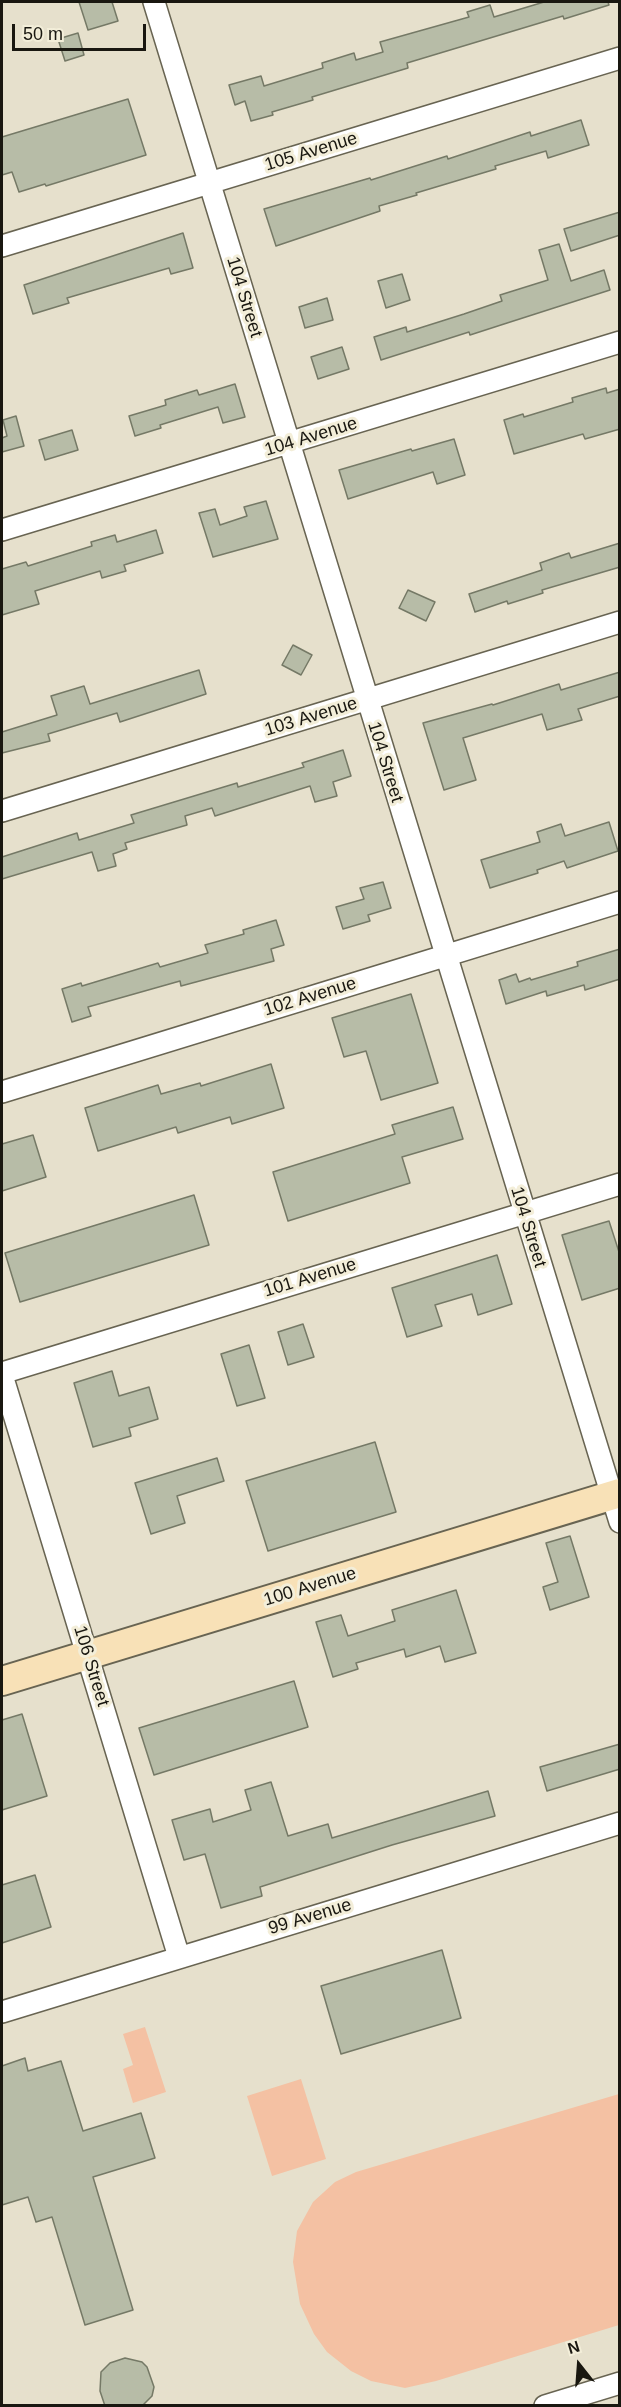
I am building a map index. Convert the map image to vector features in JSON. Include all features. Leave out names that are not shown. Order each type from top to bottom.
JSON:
[{"type":"main road","name":"100 Avenue","points":[[2,1681],[617,1503]]},
{"type":"street","name":"104 Street","points":[[153,2],[444,956],[617,1503]]},
{"type":"street","name":"105 Avenue","points":[[2,246],[620,58]]},
{"type":"street","name":"104 Avenue","points":[[2,530],[620,342]]},
{"type":"street","name":"103 Avenue","points":[[2,811],[620,622]]},
{"type":"street","name":"102 Avenue","points":[[2,1092],[620,902]]},
{"type":"street","name":"101 Avenue","points":[[2,1374],[620,1184]]},
{"type":"street","name":"106 Street","points":[[2,1374],[179,1957]]},
{"type":"street","name":"99 Avenue","points":[[2,2012],[620,1823]]},
{"type":"street","points":[[545,2406],[620,2383]]},
{"type":"shaded area","points":[[145,2027],[166,2092],[133,2103],[123,2069],[133,2065],[123,2034]]},
{"type":"shaded area","points":[[301,2079],[326,2159],[272,2176],[247,2096]]},
{"type":"shaded area","points":[[619,2094],[619,2325],[436,2381],[405,2388],[371,2381],[351,2371],[327,2352],[314,2334],[300,2304],[293,2262],[297,2231],[313,2202],[335,2182],[356,2172]]},
{"type":"building","points":[[79,2],[112,2],[118,21],[88,30]]},
{"type":"building","points":[[544,2],[608,2],[609,5],[564,19],[563,16],[407,63],[408,68],[312,97],[313,100],[251,121],[245,101],[235,105],[229,85],[261,76],[264,86],[323,68],[322,63],[354,53],[356,60],[383,52],[380,42],[469,17],[467,12],[490,5],[494,17]]},
{"type":"building","points":[[78,33],[84,55],[65,61],[58,39]]},
{"type":"building","points":[[128,99],[146,155],[19,192],[12,172],[2,175],[2,137]]},
{"type":"building","points":[[581,120],[589,145],[548,158],[546,151],[495,166],[496,169],[416,193],[417,195],[379,206],[380,211],[276,246],[264,209],[370,178],[371,180],[447,156],[448,159],[530,132],[531,136]]},
{"type":"building","points":[[620,212],[620,235],[571,251],[564,229]]},
{"type":"building","points":[[183,233],[193,268],[171,274],[169,268],[67,298],[69,303],[33,314],[24,285]]},
{"type":"building","points":[[559,244],[571,281],[604,270],[610,290],[470,335],[469,332],[381,360],[374,337],[406,327],[407,332],[464,314],[502,301],[500,295],[548,280],[539,250]]},
{"type":"building","points":[[402,274],[410,300],[386,308],[378,281]]},
{"type":"building","points":[[327,298],[333,320],[305,328],[299,307]]},
{"type":"building","points":[[342,347],[349,369],[318,379],[311,357]]},
{"type":"building","points":[[235,384],[245,417],[223,423],[218,407],[160,425],[161,428],[135,436],[129,416],[166,405],[165,400],[197,390],[199,395]]},
{"type":"building","points":[[606,388],[607,393],[620,389],[620,429],[585,439],[583,434],[514,454],[504,420],[523,414],[524,417],[573,402],[572,398]]},
{"type":"building","points":[[16,416],[24,446],[2,452],[2,438],[7,436],[3,420]]},
{"type":"building","points":[[72,430],[78,450],[45,460],[39,440]]},
{"type":"building","points":[[454,439],[465,475],[437,484],[433,472],[348,499],[339,470]]},
{"type":"building","points":[[266,501],[278,539],[213,557],[199,513],[215,509],[220,525],[247,516],[244,507]]},
{"type":"building","points":[[156,530],[163,553],[124,565],[126,571],[102,578],[100,571],[35,591],[39,604],[2,615],[2,569],[26,562],[28,566],[92,546],[91,542],[115,535],[117,542]]},
{"type":"building","points":[[620,543],[620,567],[542,590],[543,593],[508,604],[507,601],[475,612],[469,594],[542,570],[540,563],[569,553],[571,558]]},
{"type":"building","points":[[408,590],[435,602],[426,621],[399,608]]},
{"type":"building","points":[[293,645],[312,655],[301,675],[282,665]]},
{"type":"building","points":[[199,670],[206,694],[120,722],[117,713],[48,734],[50,741],[2,753],[2,732],[57,715],[51,696],[84,686],[90,704]]},
{"type":"building","points":[[620,672],[620,696],[578,709],[582,720],[547,730],[542,714],[463,738],[476,780],[444,790],[423,723],[493,705],[559,684],[561,690]]},
{"type":"building","points":[[343,750],[351,776],[333,782],[337,796],[315,802],[310,786],[215,816],[212,808],[185,816],[187,825],[125,843],[127,849],[113,854],[116,866],[98,871],[92,852],[2,879],[2,857],[77,833],[79,840],[134,823],[131,815],[237,783],[238,787],[304,767],[302,763]]},
{"type":"building","points":[[609,822],[618,851],[567,868],[564,861],[537,870],[538,873],[490,888],[481,860],[540,842],[537,832],[561,824],[565,836]]},
{"type":"building","points":[[383,882],[391,908],[368,915],[370,921],[343,929],[336,907],[364,899],[360,888]]},
{"type":"building","points":[[276,920],[284,945],[271,949],[274,961],[181,986],[180,981],[88,1007],[91,1016],[72,1022],[62,989],[81,983],[82,986],[158,963],[160,967],[208,953],[205,945],[244,934],[243,930]]},
{"type":"building","points":[[620,949],[620,979],[585,990],[584,985],[547,996],[546,991],[506,1004],[499,980],[516,974],[519,982],[530,978],[531,980],[578,966],[577,962]]},
{"type":"building","points":[[411,994],[438,1083],[381,1100],[366,1051],[344,1057],[332,1018]]},
{"type":"building","points":[[271,1064],[284,1108],[232,1124],[230,1117],[178,1133],[176,1127],[98,1151],[85,1108],[158,1085],[161,1094],[200,1083],[201,1086]]},
{"type":"building","points":[[453,1107],[463,1139],[402,1157],[410,1183],[288,1221],[273,1172],[395,1134],[392,1125]]},
{"type":"building","points":[[33,1135],[46,1177],[2,1191],[2,1144]]},
{"type":"building","points":[[194,1195],[209,1245],[20,1302],[5,1253]]},
{"type":"building","points":[[609,1221],[620,1255],[620,1288],[582,1300],[562,1235]]},
{"type":"building","points":[[497,1255],[512,1304],[478,1315],[472,1294],[435,1305],[442,1326],[407,1337],[392,1288]]},
{"type":"building","points":[[303,1324],[314,1357],[288,1365],[278,1332]]},
{"type":"building","points":[[249,1345],[265,1398],[237,1406],[221,1354]]},
{"type":"building","points":[[112,1371],[119,1396],[149,1387],[158,1419],[129,1428],[131,1436],[93,1447],[74,1383]]},
{"type":"building","points":[[375,1442],[396,1512],[268,1551],[246,1481]]},
{"type":"building","points":[[217,1458],[224,1481],[177,1496],[185,1523],[151,1534],[135,1483]]},
{"type":"building","points":[[570,1536],[589,1597],[550,1610],[543,1587],[558,1582],[546,1543]]},
{"type":"building","points":[[456,1590],[476,1653],[445,1662],[440,1646],[406,1657],[404,1649],[356,1663],[358,1669],[333,1677],[316,1622],[341,1615],[348,1636],[395,1621],[392,1610]]},
{"type":"building","points":[[294,1681],[308,1727],[154,1775],[139,1728]]},
{"type":"building","points":[[22,1714],[47,1796],[2,1810],[2,1720]]},
{"type":"building","points":[[620,1744],[620,1769],[547,1791],[540,1767]]},
{"type":"building","points":[[271,1782],[288,1836],[328,1824],[332,1838],[488,1791],[495,1816],[392,1845],[260,1887],[262,1896],[221,1908],[205,1854],[184,1860],[172,1820],[210,1809],[213,1822],[251,1810],[245,1790]]},
{"type":"building","points":[[35,1875],[51,1927],[2,1943],[2,1885]]},
{"type":"building","points":[[442,1950],[461,2018],[341,2054],[321,1986]]},
{"type":"building","points":[[25,2058],[28,2071],[61,2061],[83,2131],[141,2113],[155,2158],[93,2177],[133,2310],[85,2325],[52,2217],[36,2222],[28,2197],[2,2205],[2,2066]]},
{"type":"building","points":[[125,2358],[142,2362],[147,2367],[154,2387],[152,2396],[142,2406],[105,2406],[100,2391],[101,2372],[110,2363]]}]
